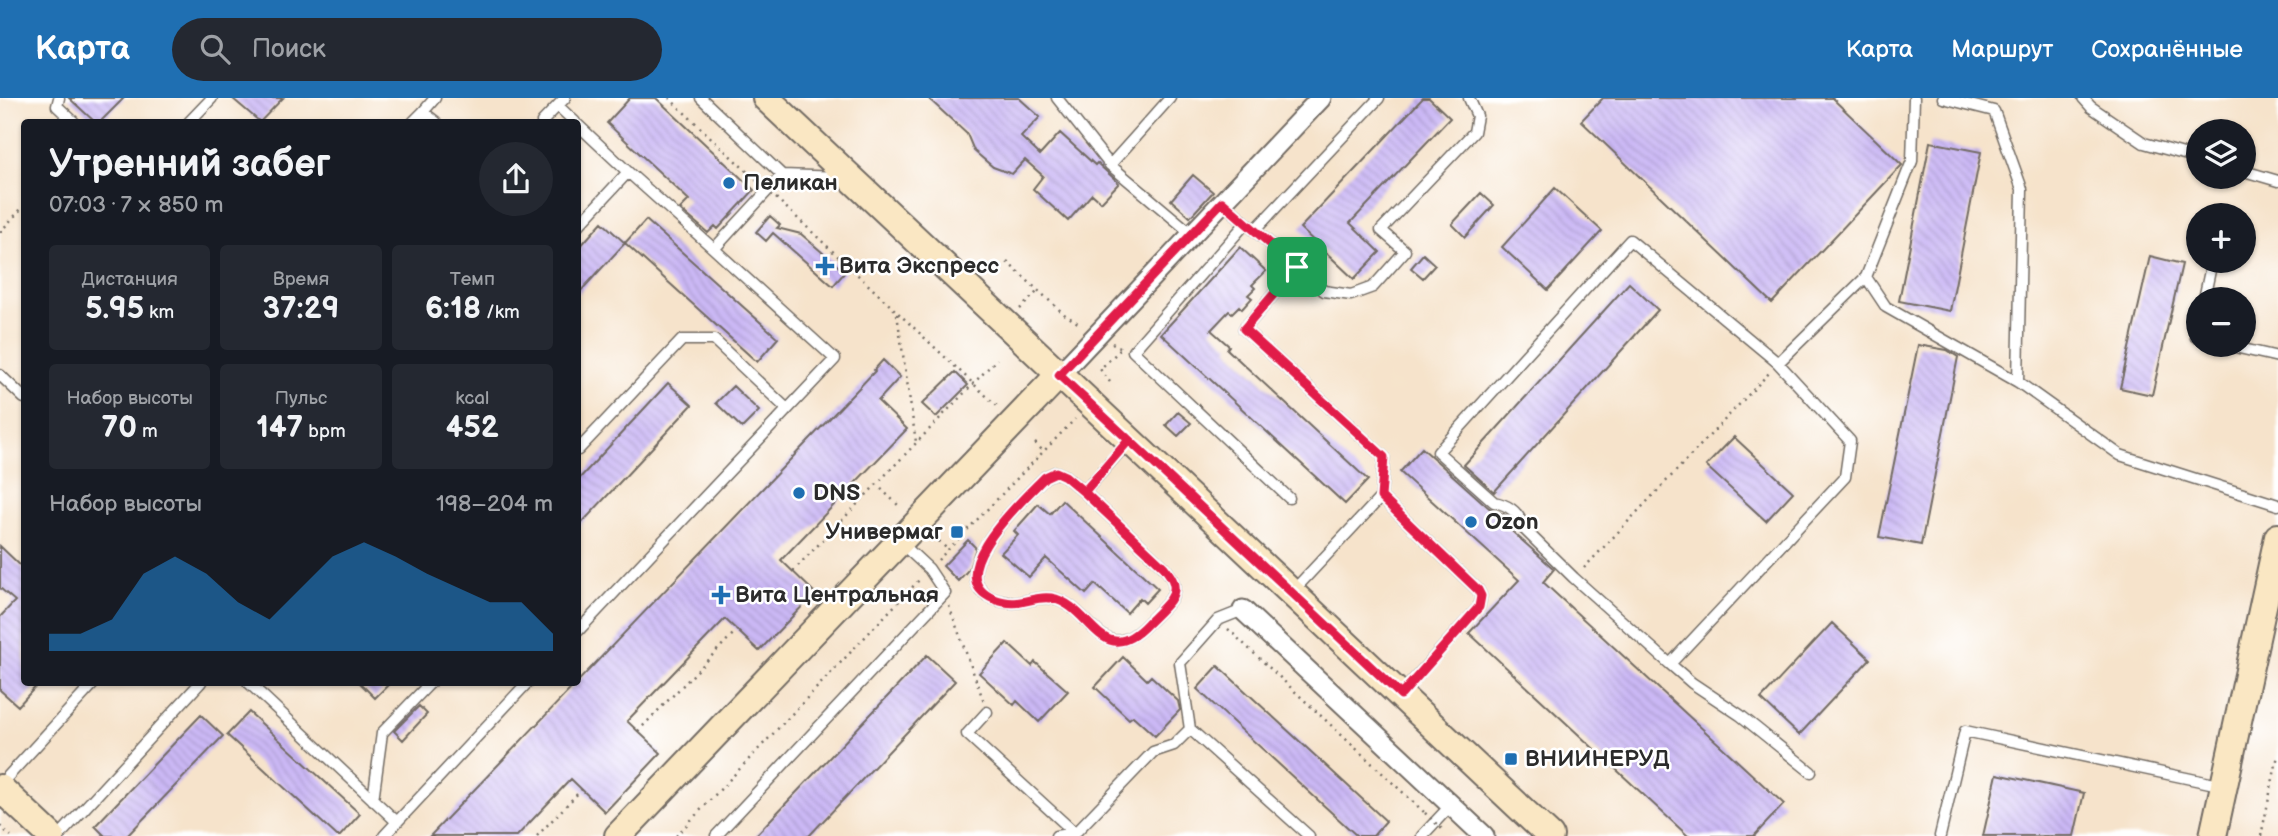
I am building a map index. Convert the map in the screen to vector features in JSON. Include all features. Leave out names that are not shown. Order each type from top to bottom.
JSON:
[{"type":"main road","points":[[766,98],[1550,836]]},
{"type":"main road","points":[[618,836],[1059,375]]},
{"type":"main road","points":[[2213,836],[2278,537]]},
{"type":"main road","points":[[0,786],[51,836]]},
{"type":"street","points":[[1059,375],[1321,98]]},
{"type":"street","points":[[1243,610],[1484,836]]},
{"type":"lane","points":[[59,98],[57,106],[71,119]]},
{"type":"lane","points":[[192,119],[212,98]]},
{"type":"lane","points":[[416,119],[435,98]]},
{"type":"lane","points":[[545,119],[565,98]]},
{"type":"lane","points":[[701,98],[782,175],[850,177]]},
{"type":"lane","points":[[1057,98],[1110,164],[1192,234]]},
{"type":"lane","points":[[1110,164],[1170,98]]},
{"type":"lane","points":[[1255,230],[1379,98]]},
{"type":"lane","points":[[1222,202],[1324,291],[1351,295],[1373,287],[1405,251],[1381,230],[1474,132],[1477,116],[1469,98]]},
{"type":"lane","points":[[1779,363],[1866,277],[1912,161],[1914,98]]},
{"type":"lane","points":[[1943,98],[1993,111],[2022,189],[2018,382]]},
{"type":"lane","points":[[2083,98],[2091,107],[2144,143],[2186,155]]},
{"type":"lane","points":[[558,106],[571,119]]},
{"type":"lane","points":[[423,112],[432,119]]},
{"type":"lane","points":[[581,129],[835,359],[581,628]]},
{"type":"lane","points":[[581,223],[628,172]]},
{"type":"lane","points":[[714,249],[782,175]]},
{"type":"lane","points":[[2256,175],[2278,181]]},
{"type":"lane","points":[[1246,223],[1133,351],[1289,498]]},
{"type":"lane","points":[[1670,664],[1844,477],[1850,441],[1779,363],[1630,240],[1438,452],[1494,502],[1506,504],[1521,518],[1523,528],[1574,578],[1670,664],[1692,683],[1740,715],[1811,772]]},
{"type":"lane","points":[[1292,593],[1381,497],[1384,457],[1244,329],[1297,267]]},
{"type":"lane","points":[[1866,277],[1886,307],[2018,382],[2120,455],[2278,505]]},
{"type":"lane","points":[[581,447],[682,340],[714,340],[787,409]]},
{"type":"lane","points":[[2256,352],[2278,357]]},
{"type":"lane","points":[[0,375],[21,395]]},
{"type":"lane","points":[[1084,492],[1129,440]]},
{"type":"lane","points":[[1056,472],[1084,492],[1173,578],[1175,590],[1170,600],[1137,634],[1126,640],[1113,642],[1099,635],[1069,606],[1051,598],[1012,604],[991,598],[981,589],[976,575],[979,555],[991,533],[1045,477],[1056,472]]},
{"type":"lane","points":[[1381,497],[1478,590],[1481,596],[1479,607],[1401,695]]},
{"type":"lane","points":[[716,836],[945,593],[929,569],[900,541]]},
{"type":"lane","points":[[1243,610],[1218,620],[1180,663],[1190,729],[1309,836]]},
{"type":"lane","points":[[0,786],[91,686]]},
{"type":"lane","points":[[59,836],[197,686]]},
{"type":"lane","points":[[252,686],[397,822]]},
{"type":"lane","points":[[373,800],[382,733],[427,686]]},
{"type":"lane","points":[[384,836],[524,686]]},
{"type":"lane","points":[[987,712],[967,734],[1075,833]]},
{"type":"lane","points":[[1056,836],[1075,833],[1153,752],[1174,745],[1190,729]]},
{"type":"lane","points":[[1940,836],[1965,731],[2224,786]]},
{"type":"lane","points":[[1422,836],[1451,804]]},
{"type":"path","points":[[669,98],[997,406]]},
{"type":"path","points":[[0,232],[21,209]]},
{"type":"path","points":[[1007,261],[1064,314],[1122,348],[1100,369],[1110,382]]},
{"type":"path","points":[[1020,309],[1039,290]]},
{"type":"path","points":[[897,312],[916,442]]},
{"type":"path","points":[[793,571],[997,359]]},
{"type":"path","points":[[1574,578],[1779,363]]},
{"type":"path","points":[[676,836],[1077,417]]},
{"type":"path","points":[[1035,443],[1043,452]]},
{"type":"path","points":[[876,484],[899,506]]},
{"type":"path","points":[[939,541],[948,550]]},
{"type":"path","points":[[945,593],[987,712]]},
{"type":"path","points":[[1218,620],[1450,836]]},
{"type":"path","points":[[638,731],[737,630]]},
{"type":"path","points":[[2261,836],[2278,755]]},
{"type":"path","points":[[537,836],[582,789]]},
{"type":"path","points":[[0,826],[11,836]]},
{"type":"building","points":[[69,98],[124,98],[103,119],[92,119]]},
{"type":"building","points":[[232,98],[283,98],[263,119],[256,119]]},
{"type":"building","points":[[630,98],[656,98],[754,190],[718,229],[715,226],[708,233],[680,209],[689,200],[607,123]]},
{"type":"building","points":[[928,98],[1019,98],[1040,117],[1021,137],[1040,155],[1060,133],[1119,183],[1101,202],[1092,194],[1068,221],[1033,189],[1043,176],[1025,160],[1012,174],[993,167],[974,151],[967,134]]},
{"type":"building","points":[[1423,98],[1429,98],[1450,118],[1350,223],[1380,252],[1354,279],[1300,228]]},
{"type":"building","points":[[1603,98],[1832,98],[1902,165],[1772,303],[1581,121]]},
{"type":"building","points":[[1930,142],[1981,152],[1950,311],[1899,301]]},
{"type":"building","points":[[1193,175],[1213,192],[1190,217],[1171,200]]},
{"type":"building","points":[[1555,188],[1602,231],[1548,290],[1502,247]]},
{"type":"building","points":[[1481,193],[1494,205],[1465,237],[1452,224]]},
{"type":"building","points":[[770,216],[780,225],[777,228],[801,234],[845,272],[833,286],[773,233],[766,241],[756,232]]},
{"type":"building","points":[[646,220],[778,338],[757,362],[625,243]]},
{"type":"building","points":[[602,222],[625,243],[581,291],[581,246]]},
{"type":"building","points":[[1240,247],[1266,271],[1252,285],[1255,288],[1248,295],[1252,298],[1242,309],[1239,306],[1232,313],[1229,311],[1211,330],[1229,346],[1227,349],[1368,480],[1345,504],[1161,334]]},
{"type":"building","points":[[1423,254],[1435,265],[1423,278],[1411,268]]},
{"type":"building","points":[[2150,256],[2182,264],[2152,395],[2120,388]]},
{"type":"building","points":[[1629,283],[1658,310],[1494,492],[1464,465]]},
{"type":"building","points":[[1918,345],[1947,350],[1958,357],[1921,545],[1879,537]]},
{"type":"building","points":[[883,360],[900,377],[878,401],[907,429],[781,560],[815,593],[759,651],[725,619],[627,721],[661,753],[605,812],[571,779],[517,836],[430,836],[574,686],[581,686],[581,678]]},
{"type":"building","points":[[955,372],[968,385],[936,417],[922,404]]},
{"type":"building","points":[[668,383],[692,405],[581,524],[581,477]]},
{"type":"building","points":[[733,386],[759,411],[742,428],[716,403]]},
{"type":"building","points":[[1178,412],[1191,423],[1178,436],[1166,425]]},
{"type":"building","points":[[1734,437],[1793,492],[1766,521],[1706,466]]},
{"type":"building","points":[[1422,448],[1489,508],[1508,516],[1512,520],[1506,526],[1554,569],[1543,582],[1784,804],[1754,836],[1688,836],[1469,633],[1519,580],[1400,472]]},
{"type":"building","points":[[1062,500],[1158,589],[1145,603],[1140,598],[1127,613],[1095,584],[1086,594],[1046,558],[1029,577],[1001,553],[1018,535],[1014,531],[1038,504],[1050,514]]},
{"type":"building","points":[[968,540],[976,548],[969,569],[958,581],[943,566]]},
{"type":"building","points":[[0,546],[21,566],[21,686],[36,686],[18,706],[0,690],[0,617],[15,601],[0,588]]},
{"type":"building","points":[[1832,623],[1870,659],[1799,735],[1761,699]]},
{"type":"building","points":[[1007,643],[1032,666],[1035,662],[1068,691],[1039,722],[1017,701],[1014,705],[979,673]]},
{"type":"building","points":[[927,655],[955,681],[809,836],[755,836]]},
{"type":"building","points":[[1123,657],[1147,680],[1151,676],[1178,701],[1180,710],[1155,736],[1133,716],[1129,719],[1095,687]]},
{"type":"building","points":[[1218,666],[1386,821],[1373,836],[1357,836],[1197,689]]},
{"type":"building","points":[[363,686],[387,686],[375,698]]},
{"type":"building","points":[[419,706],[427,714],[403,740],[394,731]]},
{"type":"building","points":[[249,712],[360,814],[340,836],[227,735]]},
{"type":"building","points":[[201,715],[223,736],[127,836],[105,836],[95,826]]},
{"type":"building","points":[[1997,774],[2084,793],[2074,836],[1983,836]]},
{"type":"place","name":"Пеликан","points":[[729,183]]},
{"type":"place","name":"Вита Экспресс","points":[[825,266]]},
{"type":"place","name":"DNS","points":[[799,493]]},
{"type":"place","name":"Ozon","points":[[1471,522]]},
{"type":"place","name":"Универмаг","points":[[957,532]]},
{"type":"place","name":"Вита Центральная","points":[[721,595]]},
{"type":"place","name":"ВНИИНЕРУД","points":[[1511,759]]},
{"type":"route","points":[[1297,267],[1222,202],[1059,375],[1129,440],[1084,492],[1056,472],[1045,477],[991,533],[979,555],[976,575],[981,589],[991,598],[1012,604],[1051,598],[1069,606],[1099,635],[1113,642],[1126,640],[1137,634],[1170,600],[1175,590],[1173,578],[1084,492],[1123,448],[1129,440],[1401,695],[1479,607],[1481,596],[1478,590],[1381,497],[1384,457],[1244,329],[1297,267]]}]
